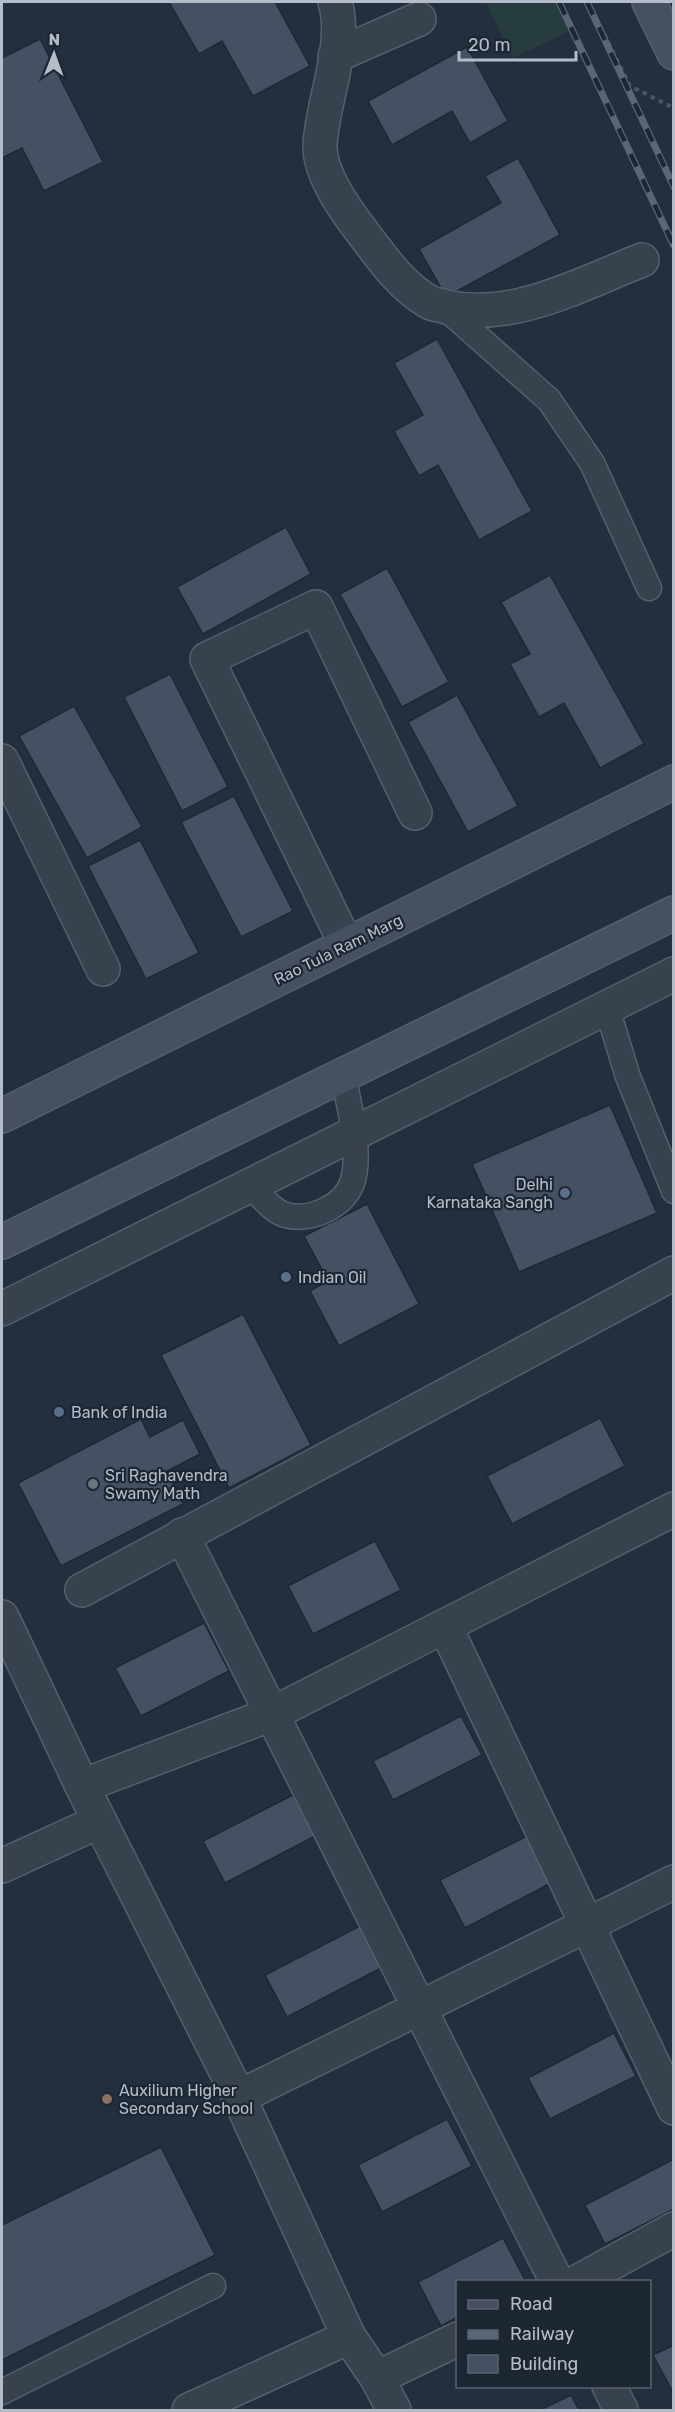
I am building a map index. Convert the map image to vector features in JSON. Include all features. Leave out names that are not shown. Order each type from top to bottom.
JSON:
[{"type":"main road","points":[[650,2],[674,53]]},
{"type":"main road","name":"Rao Tula Ram Marg","points":[[2,1116],[674,782]]},
{"type":"main road","points":[[2,1242],[674,913]]},
{"type":"street","points":[[335,2],[337,40],[320,146],[323,171],[357,225],[404,284],[430,303],[461,310],[493,310],[534,302],[642,260]]},
{"type":"street","points":[[335,56],[419,19]]},
{"type":"street","points":[[346,944],[207,659],[316,607],[415,813]]},
{"type":"street","points":[[2,761],[103,969]]},
{"type":"street","points":[[2,1309],[674,974]]},
{"type":"street","points":[[82,1590],[674,1273]]},
{"type":"street","points":[[82,1786],[272,1714],[445,1626],[671,1516]]},
{"type":"street","points":[[182,1535],[556,2280]]},
{"type":"street","points":[[3,1625],[239,2097],[349,2337],[377,2378],[394,2410]]},
{"type":"street","points":[[445,1626],[674,2108]]},
{"type":"street","points":[[2,1866],[100,1821]]},
{"type":"street","points":[[239,2097],[674,1882]]},
{"type":"street","points":[[581,2280],[674,2229]]},
{"type":"street","points":[[189,2410],[349,2337]]},
{"type":"street","points":[[377,2378],[456,2340]]},
{"type":"street","points":[[610,2388],[621,2410]]},
{"type":"lane","points":[[443,306],[549,400],[592,463],[649,588]]},
{"type":"lane","points":[[607,1008],[628,1077],[674,1191]]},
{"type":"lane","points":[[250,1186],[285,1215],[310,1216],[338,1203],[353,1181],[354,1135],[343,1075]]},
{"type":"lane","points":[[11,2410],[2,2393],[213,2286]]},
{"type":"path","points":[[588,2],[630,86],[674,108]]},
{"type":"green space","points":[[486,2],[556,2],[570,31],[513,58]]},
{"type":"building","points":[[169,2],[275,2],[310,66],[253,96],[222,41],[199,54]]},
{"type":"building","points":[[40,39],[103,162],[44,191],[22,148],[2,158],[2,58]]},
{"type":"building","points":[[467,47],[508,121],[470,143],[452,111],[392,145],[368,101]]},
{"type":"building","points":[[518,158],[560,235],[446,297],[419,249],[501,203],[485,176]]},
{"type":"building","points":[[437,339],[532,511],[479,540],[438,465],[419,476],[394,431],[423,415],[394,363]]},
{"type":"building","points":[[286,527],[311,574],[203,634],[177,587]]},
{"type":"building","points":[[387,568],[449,682],[402,707],[340,594]]},
{"type":"building","points":[[550,575],[644,744],[600,768],[564,703],[539,717],[510,664],[530,654],[501,602]]},
{"type":"building","points":[[170,674],[228,787],[182,811],[124,697]]},
{"type":"building","points":[[457,695],[518,806],[468,832],[408,722]]},
{"type":"building","points":[[74,706],[142,827],[87,858],[19,736]]},
{"type":"building","points":[[234,796],[293,911],[241,937],[181,822]]},
{"type":"building","points":[[140,840],[199,953],[146,979],[88,866]]},
{"type":"building","points":[[610,1105],[657,1213],[519,1272],[472,1164]]},
{"type":"building","points":[[367,1204],[419,1304],[339,1346],[310,1291],[328,1281],[304,1236]]},
{"type":"building","points":[[243,1314],[311,1445],[229,1488],[161,1355]]},
{"type":"building","points":[[600,1418],[625,1466],[512,1524],[487,1476]]},
{"type":"building","points":[[141,1419],[150,1437],[183,1420],[200,1454],[167,1471],[183,1504],[61,1566],[18,1483]]},
{"type":"building","points":[[375,1541],[401,1590],[313,1634],[288,1586]]},
{"type":"building","points":[[204,1623],[229,1671],[141,1716],[115,1668]]},
{"type":"building","points":[[461,1716],[482,1755],[393,1800],[373,1761]]},
{"type":"building","points":[[293,1795],[315,1836],[225,1883],[203,1841]]},
{"type":"building","points":[[527,1836],[551,1883],[465,1928],[440,1880]]},
{"type":"building","points":[[360,1926],[381,1968],[287,2017],[265,1975]]},
{"type":"building","points":[[614,2033],[636,2076],[550,2119],[528,2078]]},
{"type":"building","points":[[447,2119],[472,2166],[382,2212],[358,2165]]},
{"type":"building","points":[[161,2147],[215,2255],[2,2360],[2,2225]]},
{"type":"building","points":[[674,2159],[674,2209],[605,2244],[585,2205]]},
{"type":"building","points":[[503,2238],[525,2280],[456,2280],[456,2318],[441,2326],[418,2282]]},
{"type":"building","points":[[674,2345],[674,2394],[653,2355]]},
{"type":"building","points":[[571,2395],[579,2410],[540,2410]]},
{"type":"railway","points":[[559,2],[674,246]]},
{"type":"railway","points":[[587,2],[674,187]]},
{"type":"place","name":"Delhi Karnataka Sangh","points":[[565,1193]]},
{"type":"place","name":"Indian Oil","points":[[286,1277]]},
{"type":"place","name":"Bank of India","points":[[59,1412]]},
{"type":"place","name":"Sri Raghavendra Swamy Math","points":[[93,1484]]},
{"type":"place","name":"Auxilium Higher Secondary School","points":[[107,2099]]}]
